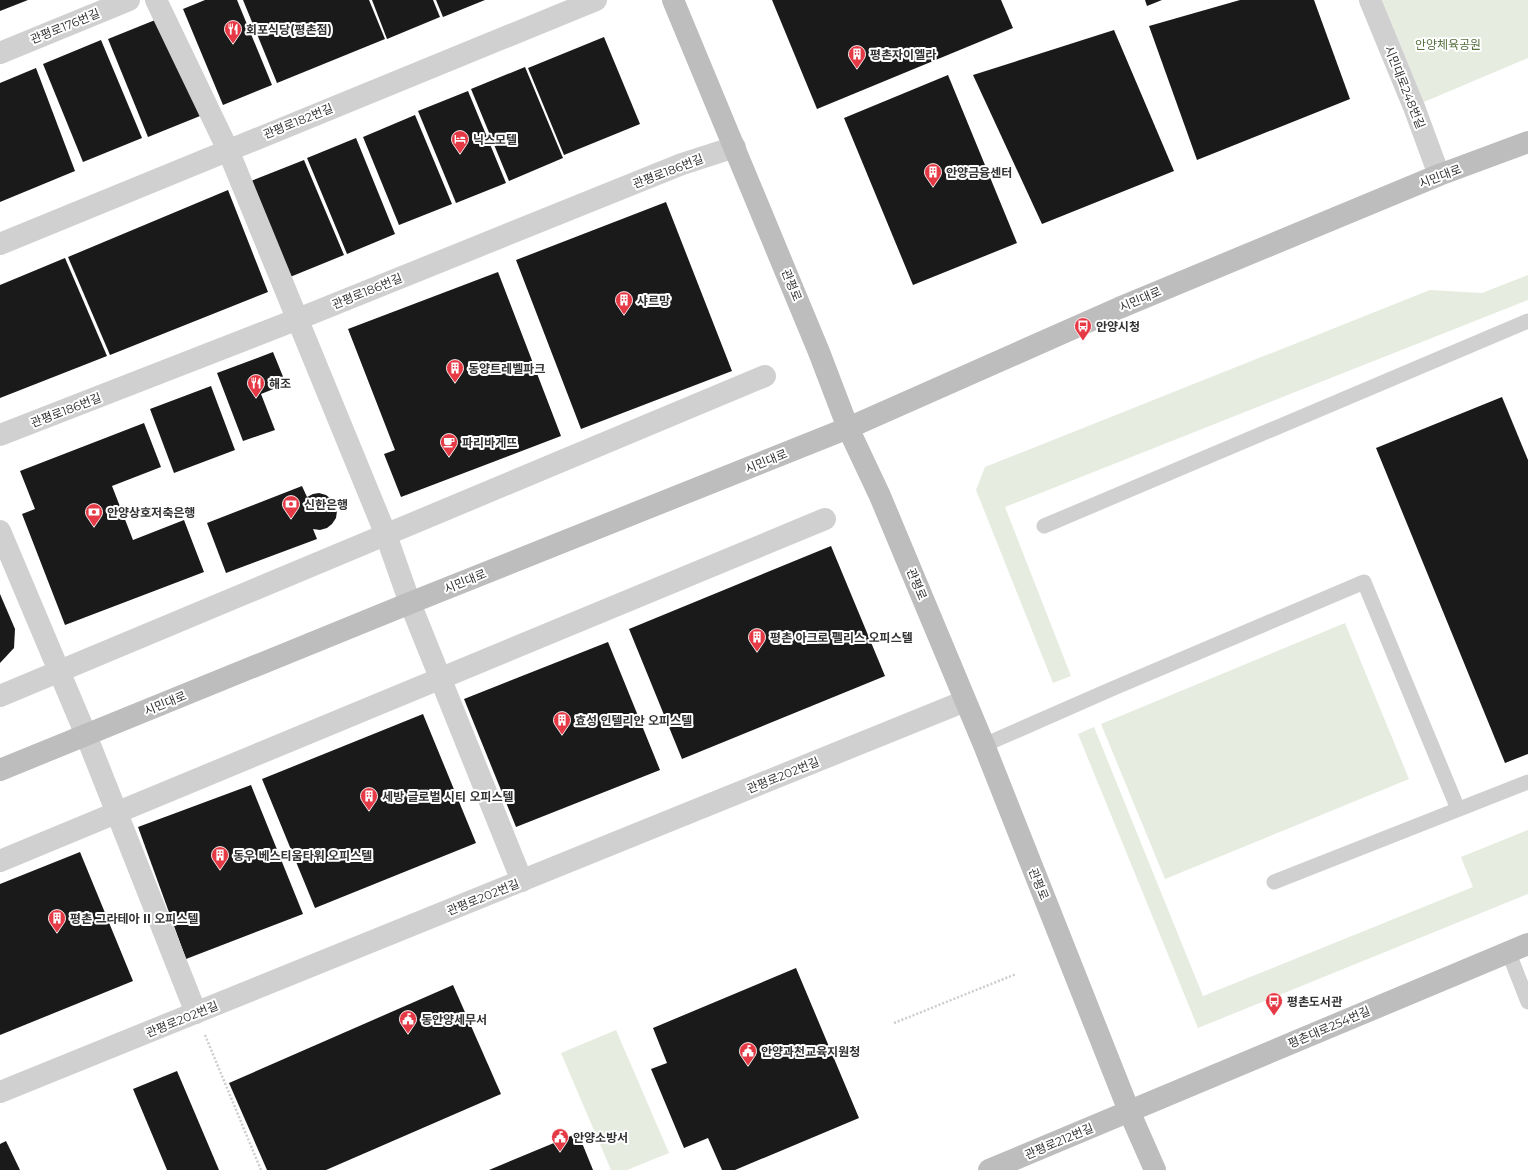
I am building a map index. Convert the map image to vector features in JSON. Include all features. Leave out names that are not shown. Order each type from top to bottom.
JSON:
[{"type":"street","name":"관평로176번길","points":[[0,53],[129,0]]},
{"type":"street","points":[[156,0],[228,150],[386,535],[410,603],[522,881]]},
{"type":"street","name":"관평로182번길","points":[[0,244],[596,0]]},
{"type":"street","name":"관평로","points":[[674,0],[819,352],[848,428],[880,496],[966,701],[1129,1111],[1155,1170]]},
{"type":"street","name":"시민대로248번길","points":[[1370,0],[1414,107],[1439,175]]},
{"type":"street","name":"시민대로","points":[[0,770],[410,603],[848,428],[1120,308],[1439,175],[1528,142]]},
{"type":"street","name":"관평로186번길","points":[[0,435],[298,319],[682,164],[735,148]]},
{"type":"street","points":[[0,696],[765,376]]},
{"type":"street","points":[[0,861],[825,519]]},
{"type":"street","points":[[0,531],[86,735],[196,1013]]},
{"type":"street","name":"관평로202번길","points":[[0,1092],[966,701]]},
{"type":"street","name":"평촌대로254번길","points":[[1129,1111],[1518,948]]},
{"type":"street","name":"관평로212번길","points":[[989,1170],[1129,1111]]},
{"type":"lane","points":[[1044,526],[1528,321]]},
{"type":"lane","points":[[984,745],[1364,582],[1458,809]]},
{"type":"lane","points":[[1274,882],[1528,782]]},
{"type":"lane","points":[[1518,948],[1528,1002]]},
{"type":"path","points":[[894,1024],[1016,974]]},
{"type":"path","points":[[196,1013],[261,1170]]},
{"type":"green space","name":"안양체육공원","points":[[1382,0],[1528,0],[1528,58],[1424,102]]},
{"type":"green space","points":[[1528,275],[1528,300],[1005,507],[1071,676],[1053,683],[976,490],[985,467],[1430,290],[1482,293]]},
{"type":"green space","points":[[1345,623],[1409,779],[1165,879],[1101,724]]},
{"type":"green space","points":[[1094,727],[1203,996],[1473,887],[1461,857],[1528,830],[1528,894],[1198,1028],[1078,734]]},
{"type":"green space","points":[[616,1030],[669,1153],[627,1170],[611,1170],[561,1053]]},
{"type":"building","points":[[0,0],[28,0],[0,11]]},
{"type":"building","points":[[205,0],[237,0],[272,85],[223,105],[183,9]]},
{"type":"building","points":[[243,0],[369,0],[385,39],[277,83]]},
{"type":"building","points":[[372,0],[433,0],[440,17],[387,39]]},
{"type":"building","points":[[436,0],[485,0],[443,17]]},
{"type":"building","name":"평촌자이엘라","points":[[772,0],[1001,0],[1013,28],[817,109]]},
{"type":"building","points":[[1145,0],[1162,0],[1147,6]]},
{"type":"building","points":[[1240,0],[1314,0],[1350,99],[1197,160],[1149,26]]},
{"type":"building","points":[[165,16],[205,114],[148,137],[108,39]]},
{"type":"building","points":[[1114,30],[1174,171],[1042,224],[973,75]]},
{"type":"building","points":[[604,37],[640,124],[564,155],[528,68]]},
{"type":"building","points":[[101,40],[142,138],[83,162],[43,64]]},
{"type":"building","points":[[525,67],[563,158],[509,181],[471,89]]},
{"type":"building","points":[[36,68],[75,171],[0,202],[0,83]]},
{"type":"building","name":"안양금융센터","points":[[948,75],[1017,243],[913,285],[844,118]]},
{"type":"building","points":[[468,91],[506,183],[456,203],[418,111]]},
{"type":"building","points":[[415,115],[452,204],[399,225],[363,137]]},
{"type":"building","points":[[356,138],[395,234],[347,254],[307,158]]},
{"type":"building","points":[[304,160],[344,255],[290,277],[251,181]]},
{"type":"building","points":[[228,190],[268,292],[110,355],[68,257]]},
{"type":"building","name":"샤르망","points":[[666,202],[732,371],[581,429],[516,260]]},
{"type":"building","points":[[65,258],[107,356],[0,398],[0,285]]},
{"type":"building","name":"동양트레벨파크","points":[[498,272],[561,436],[401,497],[384,454],[395,450],[348,329]]},
{"type":"building","points":[[273,352],[286,384],[261,394],[275,430],[243,441],[217,373]]},
{"type":"building","points":[[211,386],[235,450],[174,473],[150,409]]},
{"type":"building","points":[[1502,397],[1528,460],[1528,754],[1505,763],[1376,448]]},
{"type":"building","points":[[144,423],[161,467],[112,486],[133,540],[184,520],[204,572],[65,625],[22,514],[35,509],[20,471]]},
{"type":"building","points":[[302,486],[307,497],[319,493],[326,495],[335,504],[337,511],[336,518],[332,524],[327,528],[320,530],[313,529],[317,539],[226,573],[207,523]]},
{"type":"building","name":"평촌 아크로 펠리스 오피스텔","points":[[831,546],[885,676],[682,759],[629,629]]},
{"type":"building","points":[[0,594],[15,629],[14,648],[0,663]]},
{"type":"building","name":"효성 인텔리안 오피스텔","points":[[608,642],[660,770],[516,827],[464,699]]},
{"type":"building","name":"세방 글로벌 시티 오피스텔","points":[[423,714],[476,843],[315,908],[262,779]]},
{"type":"building","name":"동우 베스티움타워 오피스텔","points":[[251,785],[303,914],[186,959],[138,827]]},
{"type":"building","name":"평촌 그라테아 II 오피스텔","points":[[80,852],[133,981],[0,1035],[0,884]]},
{"type":"building","name":"안양과천교육지원청","points":[[796,968],[859,1118],[735,1170],[722,1170],[708,1138],[684,1148],[651,1069],[667,1063],[653,1028]]},
{"type":"building","name":"동안양세무서","points":[[453,985],[501,1094],[326,1170],[267,1170],[229,1083]]},
{"type":"building","points":[[177,1071],[219,1170],[167,1170],[133,1089]]},
{"type":"building","name":"안양소방서","points":[[578,1133],[593,1170],[489,1170]]},
{"type":"building","points":[[6,1141],[20,1170],[0,1170],[0,1144]]},
{"type":"place","name":"회포식당(평촌점)","points":[[233,44]]},
{"type":"place","name":"평촌자이엘라","points":[[857,69]]},
{"type":"place","name":"닉스모텔","points":[[460,154]]},
{"type":"place","name":"안양금융센터","points":[[933,187]]},
{"type":"place","name":"샤르망","points":[[624,315]]},
{"type":"place","name":"안양시청","points":[[1083,341]]},
{"type":"place","name":"동양트레벨파크","points":[[455,383]]},
{"type":"place","name":"해조","points":[[256,398]]},
{"type":"place","name":"파리바게뜨","points":[[449,457]]},
{"type":"place","name":"신한은행","points":[[291,519]]},
{"type":"place","name":"안양상호저축은행","points":[[94,527]]},
{"type":"place","name":"평촌 아크로 펠리스 오피스텔","points":[[757,652]]},
{"type":"place","name":"효성 인텔리안 오피스텔","points":[[562,735]]},
{"type":"place","name":"세방 글로벌 시티 오피스텔","points":[[369,811]]},
{"type":"place","name":"동우 베스티움타워 오피스텔","points":[[220,870]]},
{"type":"place","name":"평촌 그라테아 II 오피스텔","points":[[57,933]]},
{"type":"place","name":"평촌도서관","points":[[1274,1016]]},
{"type":"place","name":"동안양세무서","points":[[408,1034]]},
{"type":"place","name":"안양과천교육지원청","points":[[748,1066]]},
{"type":"place","name":"안양소방서","points":[[560,1152]]}]
